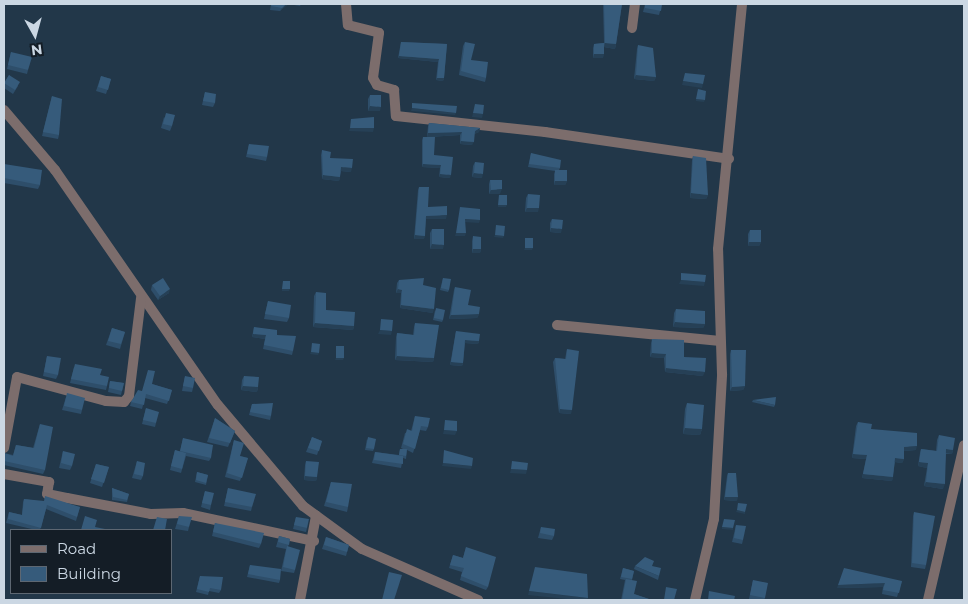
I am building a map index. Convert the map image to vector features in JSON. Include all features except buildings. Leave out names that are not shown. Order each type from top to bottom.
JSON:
[{"type":"street","points":[[346,4],[348,25],[379,33],[373,78],[377,85],[394,90],[392,108],[396,116],[545,132],[729,159]]},
{"type":"street","points":[[632,28],[635,4]]},
{"type":"street","points":[[695,600],[714,519],[720,341],[718,249],[729,159],[742,4]]},
{"type":"street","points":[[4,110],[55,170],[141,298],[218,405],[316,516],[362,549],[478,600]]},
{"type":"street","points":[[4,448],[17,377],[106,401],[124,402],[129,396],[141,298]]},
{"type":"street","points":[[557,325],[720,341]]},
{"type":"street","points":[[928,600],[964,445]]},
{"type":"street","points":[[4,474],[50,482],[47,494],[151,514],[183,513],[314,541]]},
{"type":"street","points":[[300,600],[314,541],[316,516]]}]
